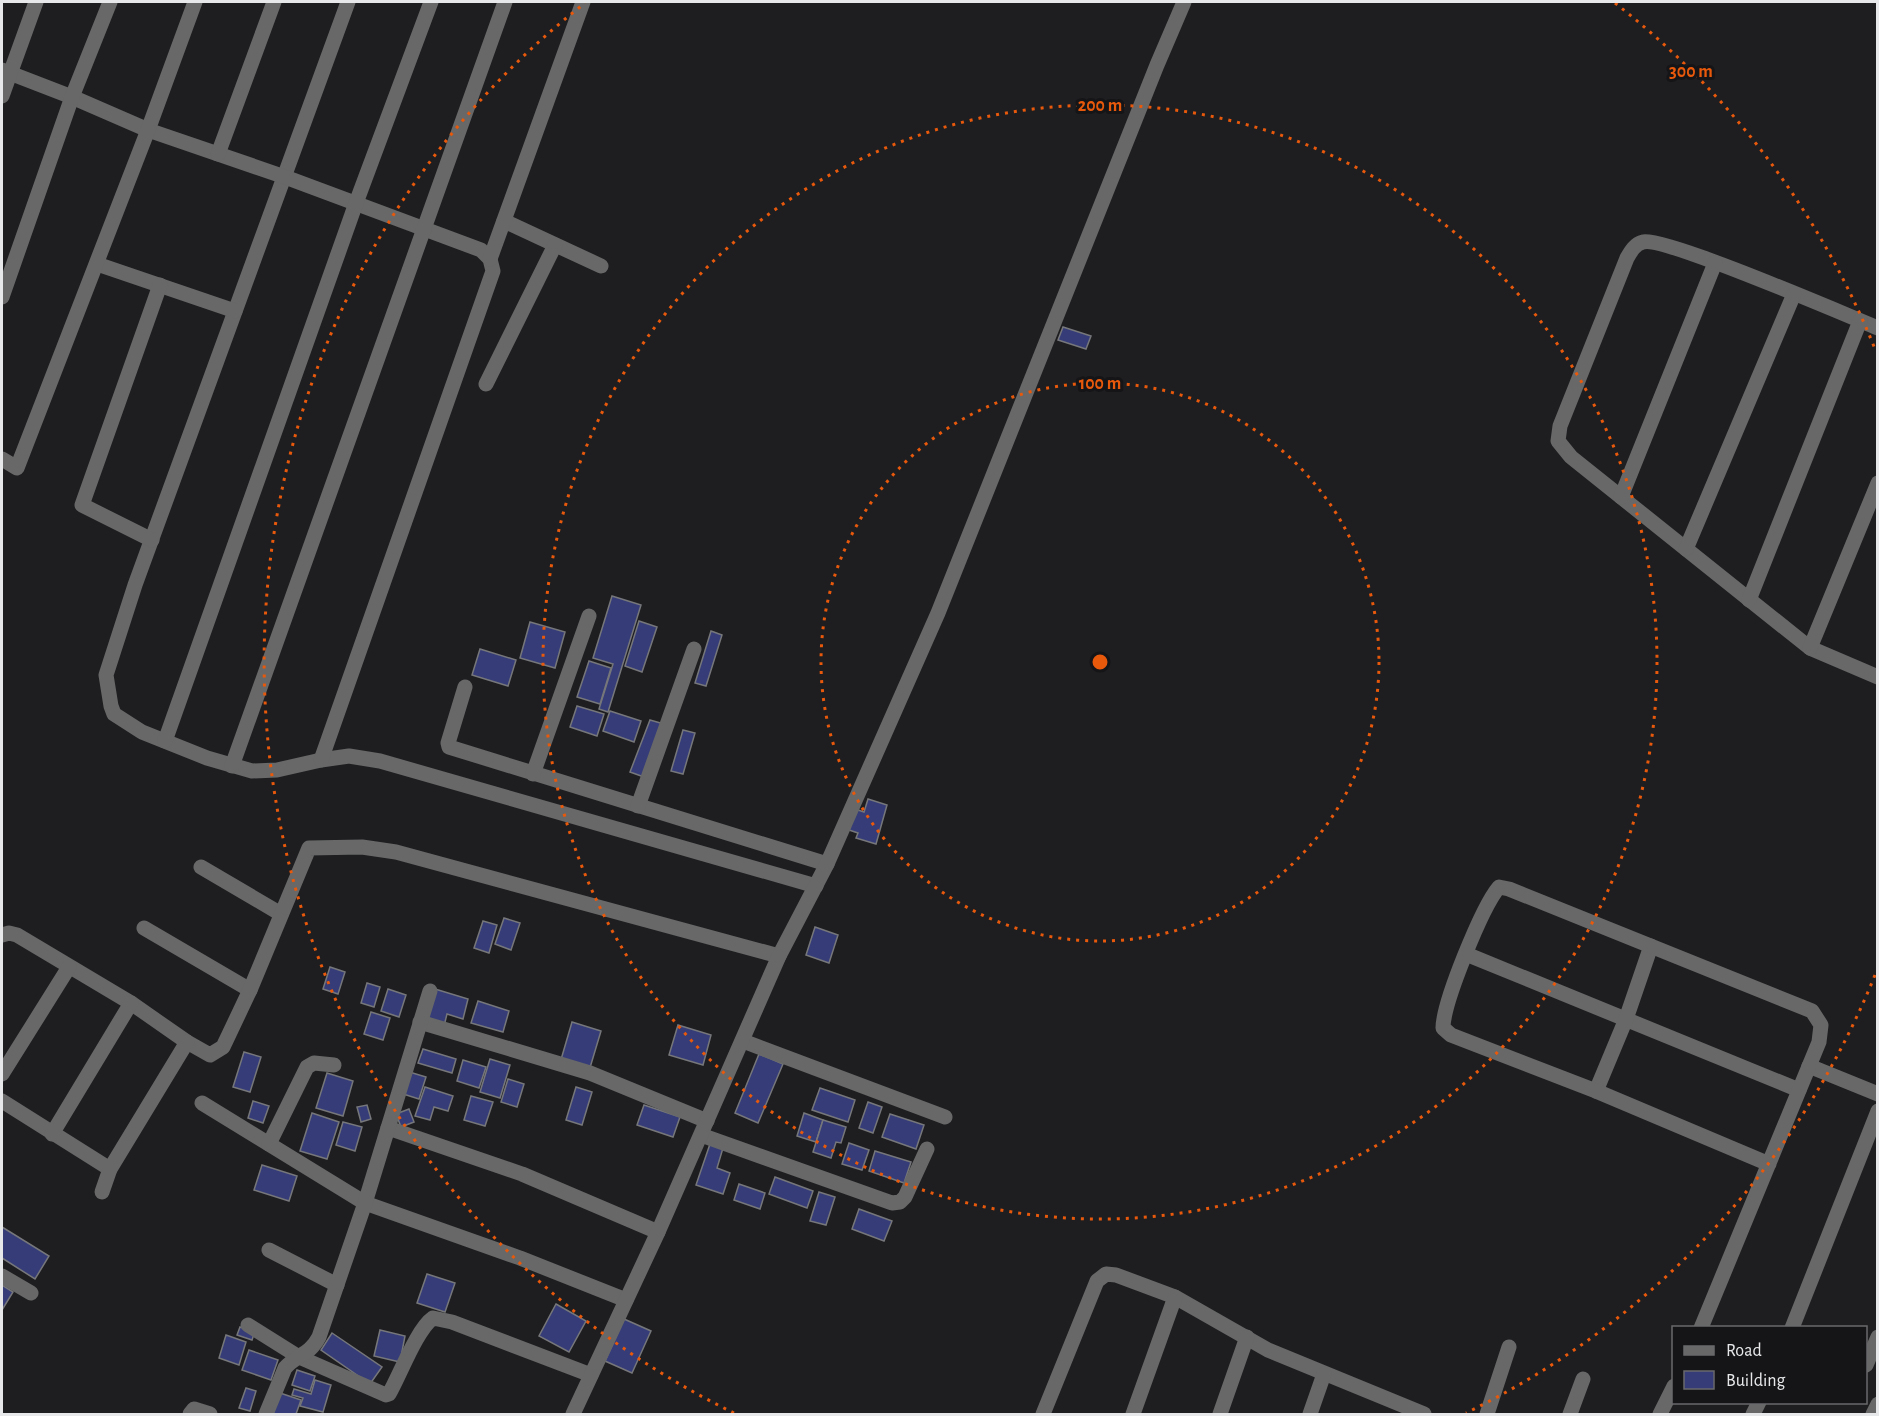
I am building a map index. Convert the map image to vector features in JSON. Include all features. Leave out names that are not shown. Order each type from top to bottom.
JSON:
[{"type":"street","points":[[2,96],[6,72],[36,2]]},
{"type":"street","points":[[2,297],[72,97],[110,2]]},
{"type":"street","points":[[2,459],[17,468],[97,264],[195,2]]},
{"type":"street","points":[[218,154],[274,2]]},
{"type":"street","points":[[348,2],[135,585],[106,675],[114,714],[142,732],[207,758],[252,771],[277,770],[349,756],[380,761],[816,886]]},
{"type":"street","points":[[165,741],[356,203],[431,2]]},
{"type":"street","points":[[232,765],[505,2]]},
{"type":"street","points":[[490,259],[583,2]]},
{"type":"street","points":[[573,1414],[658,1232],[779,956],[827,864],[938,613],[1184,2]]},
{"type":"street","points":[[6,72],[72,97],[148,130],[285,177],[481,250],[490,259],[493,271],[321,760]]},
{"type":"street","points":[[504,221],[601,266]]},
{"type":"street","points":[[1878,328],[1715,263],[1659,243],[1644,241],[1634,247],[1627,258],[1560,426],[1558,441],[1571,458],[1810,648],[1878,677]]},
{"type":"street","points":[[486,384],[555,245]]},
{"type":"street","points":[[1621,497],[1715,263]]},
{"type":"street","points":[[97,264],[234,311]]},
{"type":"street","points":[[152,540],[82,505],[160,285]]},
{"type":"street","points":[[1686,549],[1794,294]]},
{"type":"street","points":[[1749,600],[1860,321]]},
{"type":"street","points":[[1810,648],[1878,483]]},
{"type":"street","points":[[533,774],[589,616]]},
{"type":"street","points":[[638,806],[694,649]]},
{"type":"street","points":[[465,687],[448,743],[449,747],[827,864]]},
{"type":"street","points":[[2,935],[17,934],[131,1003],[210,1055],[223,1047],[250,990],[309,848],[362,846],[396,852],[779,956]]},
{"type":"street","points":[[201,867],[281,914]]},
{"type":"street","points":[[1703,1326],[1819,1042],[1821,1025],[1812,1011],[1509,889],[1499,887],[1491,897],[1466,954],[1443,1017],[1443,1028],[1451,1035],[1596,1090],[1769,1164]]},
{"type":"street","points":[[144,928],[250,990]]},
{"type":"street","points":[[1596,1090],[1626,1019],[1651,946]]},
{"type":"street","points":[[1466,954],[1799,1090]]},
{"type":"street","points":[[2,1074],[69,967]]},
{"type":"street","points":[[266,1414],[285,1368],[314,1347],[365,1203],[430,991]]},
{"type":"street","points":[[52,1134],[131,1003]]},
{"type":"street","points":[[420,1022],[590,1073],[704,1128],[892,1203],[900,1202],[905,1197],[927,1149]]},
{"type":"street","points":[[743,1041],[945,1117]]},
{"type":"street","points":[[102,1192],[110,1169],[187,1042]]},
{"type":"street","points":[[269,1144],[307,1067],[314,1063],[334,1065]]},
{"type":"street","points":[[1809,1066],[1878,1094]]},
{"type":"street","points":[[2,1101],[110,1169]]},
{"type":"street","points":[[202,1103],[365,1203],[520,1258],[626,1300]]},
{"type":"street","points":[[1793,1326],[1878,1111]]},
{"type":"street","points":[[388,1128],[522,1174],[658,1232]]},
{"type":"street","points":[[269,1250],[337,1285]]},
{"type":"street","points":[[1042,1414],[1097,1281],[1106,1274],[1116,1275],[1174,1297],[1268,1350],[1406,1411],[1424,1414]]},
{"type":"street","points":[[2,1276],[31,1293]]},
{"type":"street","points":[[1133,1414],[1174,1297]]},
{"type":"street","points":[[248,1325],[299,1357],[386,1395],[391,1390],[416,1342],[433,1318],[452,1322],[591,1375]]},
{"type":"street","points":[[1220,1414],[1247,1337]]},
{"type":"street","points":[[1867,1363],[1878,1337]]},
{"type":"street","points":[[1487,1414],[1509,1347]]},
{"type":"street","points":[[1310,1414],[1324,1374]]},
{"type":"street","points":[[1570,1414],[1583,1379]]},
{"type":"street","points":[[1660,1414],[1672,1390]]},
{"type":"street","points":[[190,1414],[194,1409],[210,1414]]},
{"type":"building","points":[[1063,327],[1091,336],[1086,349],[1058,340]]},
{"type":"building","points":[[612,596],[641,605],[608,712],[599,709],[613,664],[593,658]]},
{"type":"building","points":[[639,621],[657,627],[642,672],[625,666]]},
{"type":"building","points":[[530,622],[565,632],[555,668],[520,658]]},
{"type":"building","points":[[711,631],[722,635],[706,686],[695,683]]},
{"type":"building","points":[[480,649],[516,660],[508,686],[472,675]]},
{"type":"building","points":[[589,661],[611,668],[600,704],[577,697]]},
{"type":"building","points":[[577,706],[604,714],[597,736],[570,727]]},
{"type":"building","points":[[610,711],[641,721],[634,742],[603,731]]},
{"type":"building","points":[[650,720],[664,724],[644,777],[630,772]]},
{"type":"building","points":[[683,730],[695,733],[683,774],[671,771]]},
{"type":"building","points":[[868,799],[887,805],[876,844],[856,838],[858,833],[849,830],[855,809],[864,812]]},
{"type":"building","points":[[504,918],[520,923],[511,950],[495,944]]},
{"type":"building","points":[[483,921],[497,925],[489,953],[474,948]]},
{"type":"building","points":[[815,927],[838,935],[829,963],[806,955]]},
{"type":"building","points":[[330,967],[345,972],[338,994],[323,989]]},
{"type":"building","points":[[367,983],[380,987],[374,1007],[361,1003]]},
{"type":"building","points":[[388,989],[406,995],[399,1017],[381,1011]]},
{"type":"building","points":[[435,989],[468,999],[463,1019],[447,1014],[444,1026],[424,1020]]},
{"type":"building","points":[[478,1001],[509,1011],[503,1032],[471,1023]]},
{"type":"building","points":[[371,1012],[390,1018],[383,1040],[364,1034]]},
{"type":"building","points":[[572,1022],[601,1031],[589,1071],[560,1063]]},
{"type":"building","points":[[678,1025],[711,1035],[703,1065],[669,1055]]},
{"type":"building","points":[[423,1049],[456,1059],[452,1073],[418,1063]]},
{"type":"building","points":[[244,1052],[261,1057],[250,1092],[233,1087]]},
{"type":"building","points":[[759,1054],[783,1064],[758,1123],[735,1113]]},
{"type":"building","points":[[490,1059],[510,1065],[500,1098],[480,1092]]},
{"type":"building","points":[[463,1060],[486,1067],[479,1088],[457,1081]]},
{"type":"building","points":[[406,1071],[426,1077],[419,1099],[400,1093]]},
{"type":"building","points":[[327,1073],[353,1081],[343,1116],[316,1108]]},
{"type":"building","points":[[508,1079],[524,1084],[517,1107],[501,1102]]},
{"type":"building","points":[[425,1087],[453,1096],[448,1111],[434,1107],[430,1120],[415,1116]]},
{"type":"building","points":[[576,1087],[592,1092],[582,1125],[566,1120]]},
{"type":"building","points":[[820,1088],[855,1100],[848,1122],[812,1110]]},
{"type":"building","points":[[471,1096],[493,1102],[485,1126],[464,1120]]},
{"type":"building","points":[[253,1101],[269,1106],[263,1123],[248,1118]]},
{"type":"building","points":[[868,1102],[882,1107],[873,1133],[859,1128]]},
{"type":"building","points":[[367,1105],[371,1119],[361,1122],[357,1107]]},
{"type":"building","points":[[644,1105],[680,1117],[673,1137],[637,1125]]},
{"type":"building","points":[[409,1109],[414,1122],[401,1127],[396,1114]]},
{"type":"building","points":[[312,1113],[339,1122],[327,1159],[300,1151]]},
{"type":"building","points":[[804,1113],[823,1120],[816,1142],[797,1136]]},
{"type":"building","points":[[890,1114],[924,1125],[916,1149],[882,1137]]},
{"type":"building","points":[[823,1120],[846,1127],[841,1143],[836,1142],[831,1158],[813,1152]]},
{"type":"building","points":[[343,1122],[362,1127],[355,1151],[336,1145]]},
{"type":"building","points":[[849,1143],[869,1150],[862,1170],[842,1164]]},
{"type":"building","points":[[710,1144],[723,1148],[717,1168],[730,1173],[723,1194],[696,1185]]},
{"type":"building","points":[[875,1151],[911,1162],[904,1183],[869,1171]]},
{"type":"building","points":[[262,1165],[297,1176],[289,1201],[254,1190]]},
{"type":"building","points":[[775,1177],[813,1191],[807,1208],[769,1194]]},
{"type":"building","points":[[739,1184],[765,1193],[760,1209],[734,1200]]},
{"type":"building","points":[[819,1192],[835,1197],[826,1225],[810,1221]]},
{"type":"building","points":[[859,1209],[892,1221],[884,1241],[852,1229]]},
{"type":"building","points":[[2,1227],[49,1256],[35,1279],[2,1258]]},
{"type":"building","points":[[427,1274],[455,1283],[445,1312],[417,1303]]},
{"type":"building","points":[[2,1285],[13,1292],[2,1310]]},
{"type":"building","points":[[556,1304],[586,1321],[569,1352],[539,1336]]},
{"type":"building","points":[[624,1319],[651,1331],[632,1373],[605,1361]]},
{"type":"building","points":[[240,1327],[255,1331],[252,1340],[237,1335]]},
{"type":"building","points":[[380,1330],[405,1336],[400,1362],[374,1356]]},
{"type":"building","points":[[332,1333],[382,1367],[370,1384],[321,1350]]},
{"type":"building","points":[[226,1335],[246,1342],[239,1365],[219,1358]]},
{"type":"building","points":[[249,1350],[278,1360],[271,1380],[242,1370]]},
{"type":"building","points":[[297,1370],[315,1376],[310,1391],[292,1385]]},
{"type":"building","points":[[315,1380],[331,1385],[323,1412],[300,1406],[303,1398],[292,1395],[294,1389],[311,1394]]},
{"type":"building","points":[[246,1388],[256,1391],[250,1411],[239,1408]]},
{"type":"building","points":[[280,1393],[301,1400],[296,1414],[273,1414]]}]
